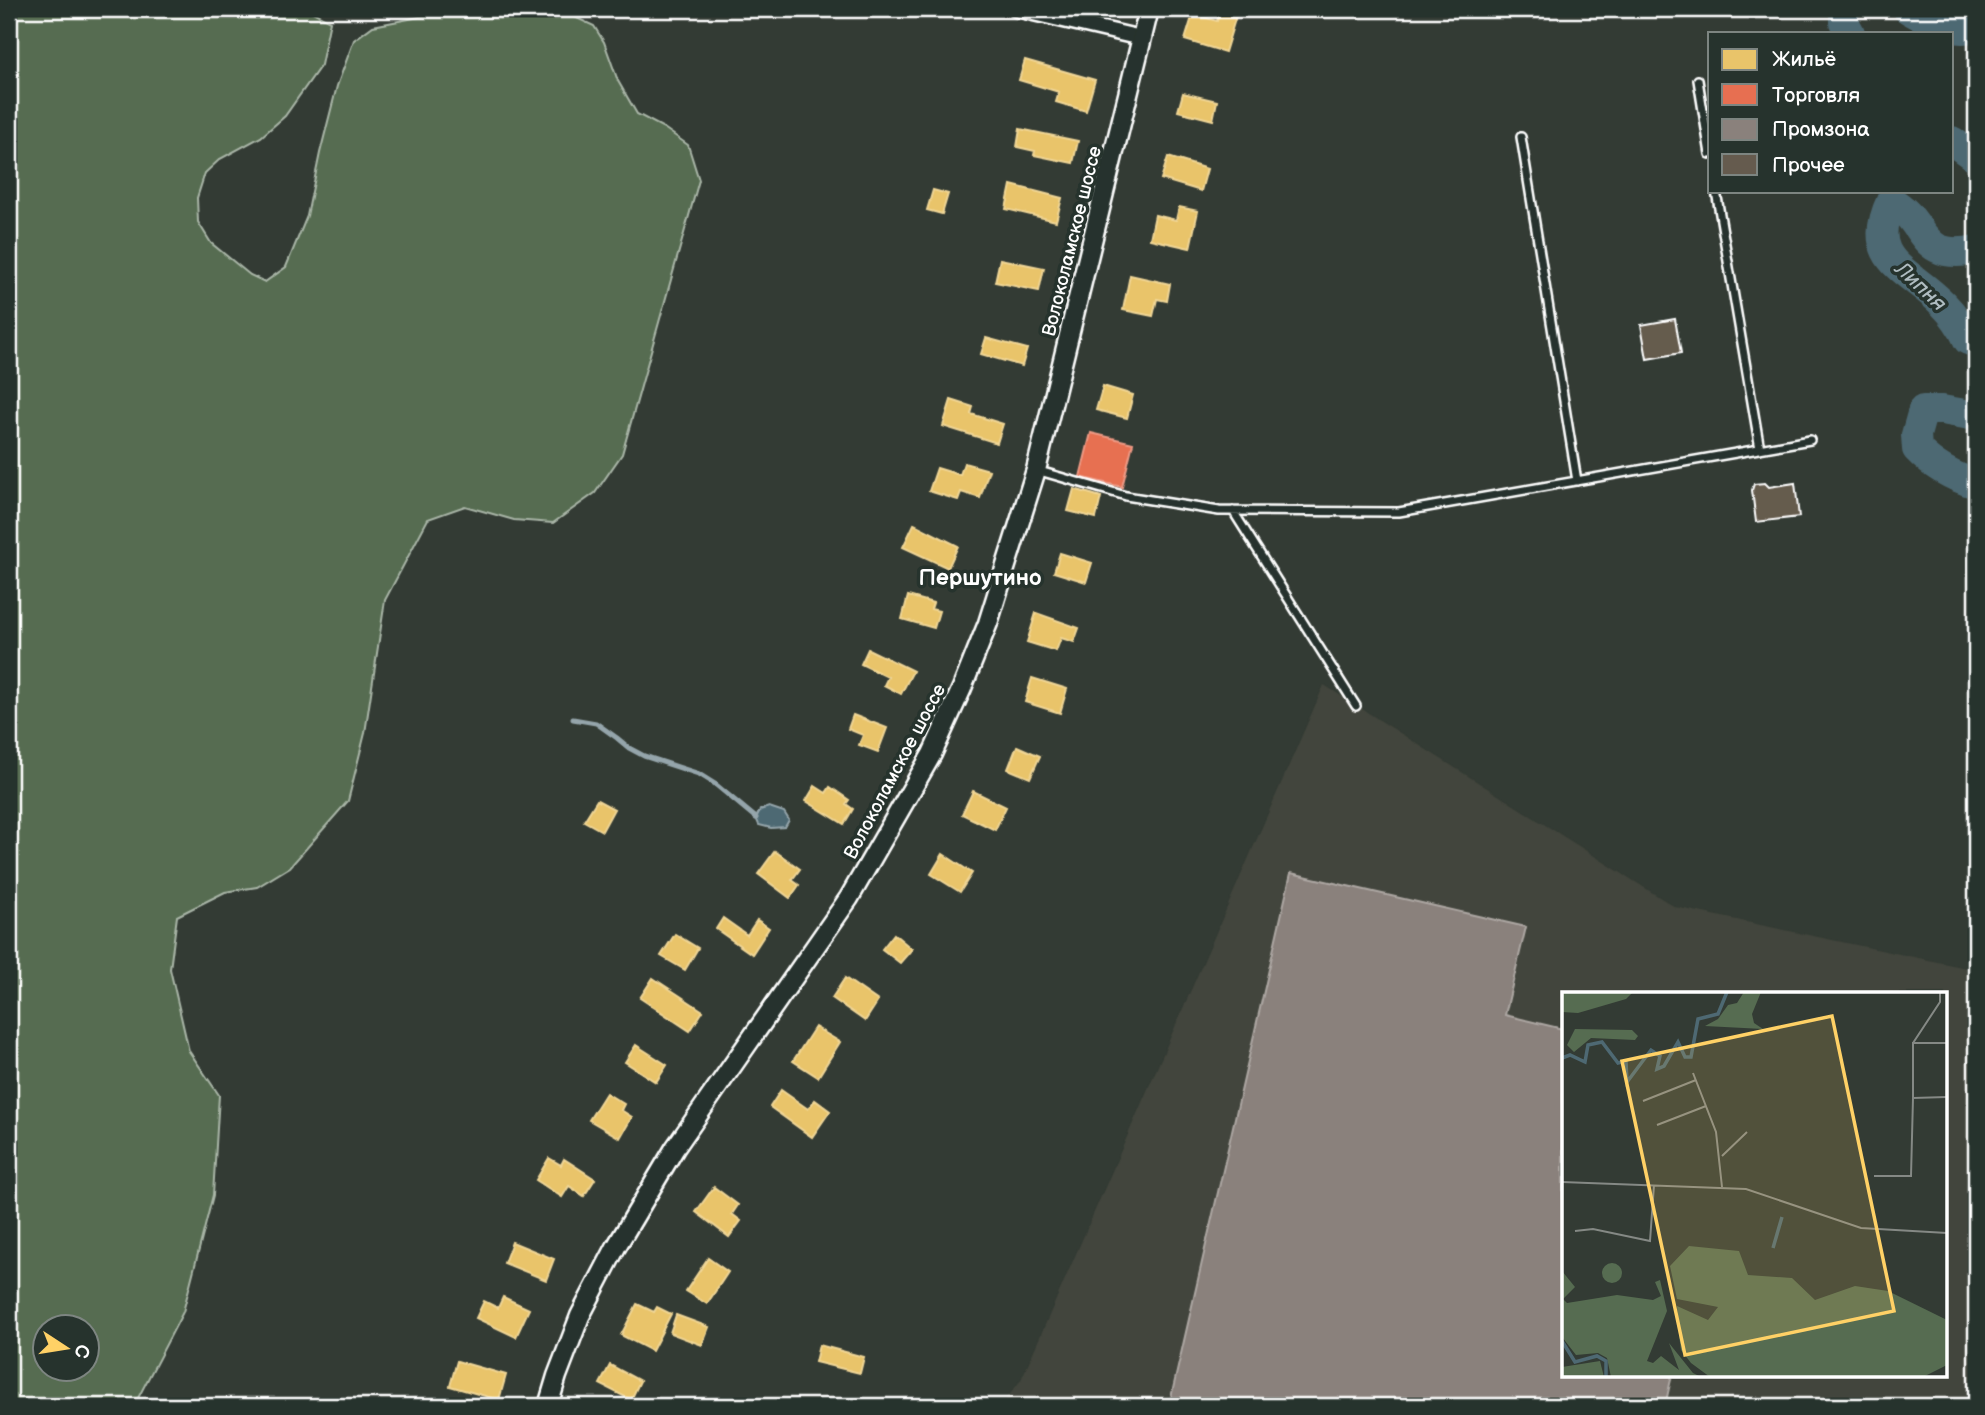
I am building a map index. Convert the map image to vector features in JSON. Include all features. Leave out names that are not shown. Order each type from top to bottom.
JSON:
[{"type":"street","points":[[1016,9],[1142,38]]},
{"type":"street","name":"Волоколамское шоссе","points":[[548,1406],[580,1316],[616,1247],[675,1148],[849,898],[932,754],[962,688],[988,623],[1036,470],[1149,9]]},
{"type":"lane","points":[[1698,80],[1708,142]]},
{"type":"lane","points":[[1521,138],[1577,481]]},
{"type":"lane","points":[[1716,192],[1760,449]]},
{"type":"lane","points":[[1036,470],[1126,496],[1219,511],[1399,512],[1810,440]]},
{"type":"lane","points":[[1233,511],[1356,706]]},
{"type":"shaded area","points":[[1324,685],[1675,907],[1976,970],[1976,1406],[1001,1406],[1021,1380]]},
{"type":"green space","points":[[9,9],[291,9],[311,11],[330,21],[321,65],[285,116],[261,137],[220,159],[205,173],[197,198],[198,222],[211,243],[250,275],[265,282],[286,267],[307,216],[337,86],[354,40],[373,26],[440,13],[564,12],[594,26],[604,42],[618,81],[637,114],[688,145],[699,180],[622,454],[595,493],[553,523],[514,520],[465,506],[428,519],[385,600],[365,733],[348,801],[290,867],[257,887],[225,892],[177,916],[170,969],[189,1051],[219,1095],[213,1195],[183,1312],[132,1406],[9,1406]]},
{"type":"water","points":[[769,807],[784,812],[789,820],[785,827],[759,825],[756,818],[760,810]]},
{"type":"building: Жильё","points":[[1220,11],[1236,16],[1225,52],[1185,40],[1193,14],[1217,21]]},
{"type":"building: Жильё","points":[[1025,60],[1095,80],[1086,111],[1056,102],[1059,92],[1019,80]]},
{"type":"building: Жильё","points":[[1183,93],[1217,101],[1213,120],[1178,111]]},
{"type":"building: Жильё","points":[[1020,129],[1078,141],[1073,163],[1034,155],[1035,151],[1017,147]]},
{"type":"building: Жильё","points":[[1168,157],[1207,169],[1201,191],[1161,179]]},
{"type":"building: Жильё","points":[[1011,185],[1062,198],[1056,221],[1006,209]]},
{"type":"building: Жильё","points":[[933,190],[948,194],[942,214],[927,210]]},
{"type":"building: Жильё","points":[[1179,207],[1198,211],[1190,248],[1150,239],[1155,215],[1176,220]]},
{"type":"building: Жильё","points":[[1000,259],[1044,268],[1039,291],[995,282]]},
{"type":"building: Жильё","points":[[1130,275],[1170,284],[1167,301],[1157,299],[1153,316],[1123,310]]},
{"type":"building: Жильё","points":[[986,338],[1027,349],[1022,366],[981,354]]},
{"type":"building: Жильё","points":[[1103,386],[1133,395],[1127,418],[1096,410]]},
{"type":"building: Жильё","points":[[951,400],[973,407],[971,414],[1003,424],[997,443],[943,426]]},
{"type":"building: Жильё","points":[[964,463],[989,470],[980,498],[961,492],[958,500],[929,491],[937,468],[960,475]]},
{"type":"building: Жильё","points":[[1074,489],[1101,497],[1096,518],[1068,511]]},
{"type":"building: Жильё","points":[[914,524],[958,546],[948,568],[903,547]]},
{"type":"building: Жильё","points":[[1060,553],[1092,563],[1086,582],[1054,572]]},
{"type":"building: Жильё","points":[[908,596],[933,603],[931,609],[939,611],[934,628],[902,619]]},
{"type":"building: Жильё","points":[[1036,613],[1079,628],[1074,642],[1061,638],[1056,651],[1027,642]]},
{"type":"building: Жильё","points":[[868,649],[913,671],[901,694],[884,685],[888,677],[861,664]]},
{"type":"building: Жильё","points":[[1032,678],[1067,689],[1060,713],[1025,702]]},
{"type":"building: Жильё","points":[[853,715],[887,728],[878,752],[859,745],[863,735],[848,729]]},
{"type":"building: Жильё","points":[[1017,746],[1040,756],[1030,778],[1008,769]]},
{"type":"building: Жильё","points":[[815,786],[826,793],[830,787],[849,800],[846,804],[853,809],[844,824],[806,801]]},
{"type":"building: Жильё","points":[[973,791],[1006,807],[995,830],[962,814]]},
{"type":"building: Жильё","points":[[597,800],[614,809],[602,831],[584,821]]},
{"type":"building: Жильё","points":[[775,851],[800,869],[792,880],[799,885],[790,898],[758,874]]},
{"type":"building: Жильё","points":[[943,854],[972,873],[960,892],[931,874]]},
{"type":"building: Жильё","points":[[723,918],[747,935],[757,920],[769,928],[752,954],[716,929]]},
{"type":"building: Жильё","points":[[675,934],[698,948],[685,970],[661,956]]},
{"type":"building: Жильё","points":[[894,934],[912,949],[900,963],[882,949]]},
{"type":"building: Жильё","points":[[653,978],[703,1011],[690,1031],[640,998]]},
{"type":"building: Жильё","points":[[845,978],[878,1001],[865,1021],[832,998]]},
{"type":"building: Жильё","points":[[815,1027],[840,1042],[818,1077],[793,1061]]},
{"type":"building: Жильё","points":[[636,1045],[667,1065],[656,1082],[625,1062]]},
{"type":"building: Жильё","points":[[781,1090],[808,1109],[815,1100],[830,1111],[812,1137],[770,1107]]},
{"type":"building: Жильё","points":[[606,1093],[624,1104],[621,1110],[632,1117],[620,1138],[589,1120]]},
{"type":"building: Жильё","points":[[549,1158],[561,1165],[564,1159],[595,1179],[584,1196],[569,1186],[562,1197],[536,1180]]},
{"type":"building: Жильё","points":[[714,1187],[738,1205],[732,1214],[741,1221],[729,1237],[696,1212]]},
{"type":"building: Жильё","points":[[512,1242],[554,1259],[546,1280],[504,1263]]},
{"type":"building: Жильё","points":[[708,1258],[728,1272],[707,1304],[686,1291]]},
{"type":"building: Жильё","points":[[503,1297],[529,1309],[516,1337],[476,1318],[484,1301],[498,1308]]},
{"type":"building: Жильё","points":[[637,1304],[654,1312],[657,1307],[671,1314],[652,1351],[621,1335]]},
{"type":"building: Жильё","points":[[676,1315],[709,1327],[702,1345],[670,1333]]},
{"type":"building: Жильё","points":[[819,1345],[864,1357],[860,1373],[815,1362]]},
{"type":"building: Жильё","points":[[457,1361],[506,1375],[499,1400],[450,1386]]},
{"type":"building: Жильё","points":[[610,1365],[640,1381],[631,1400],[600,1384]]},
{"type":"building: Торговля","points":[[1091,433],[1133,443],[1122,487],[1080,477]]},
{"type":"building: Промзона","points":[[1291,873],[1526,927],[1505,1015],[1562,1029],[1562,1376],[1672,1376],[1665,1406],[1189,1406],[1170,1402]]},
{"type":"building: Прочее","points":[[1675,319],[1681,353],[1647,359],[1641,325]]},
{"type":"building: Прочее","points":[[1765,483],[1769,487],[1795,483],[1799,517],[1756,522],[1752,490],[1754,484]]},
{"type":"waterway","name":"Липня","points":[[1844,9],[1844,22],[1849,32]]},
{"type":"waterway","name":"Липня","points":[[1908,9],[1949,28],[1976,27]]},
{"type":"waterway","name":"Липня","points":[[1954,142],[1976,158]]},
{"type":"waterway","name":"Липня","points":[[1976,250],[1957,252],[1933,245],[1912,219],[1891,201],[1884,221],[1886,251],[1904,272],[1947,308],[1968,340],[1976,343]]},
{"type":"waterway","name":"Липня","points":[[1976,416],[1942,410],[1923,410],[1916,435],[1917,449],[1930,461],[1952,475],[1976,484]]},
{"type":"waterway","points":[[573,719],[596,723],[644,756],[699,774],[756,818]]},
{"type":"district","name":"Першутино","points":[[980,577]]}]
